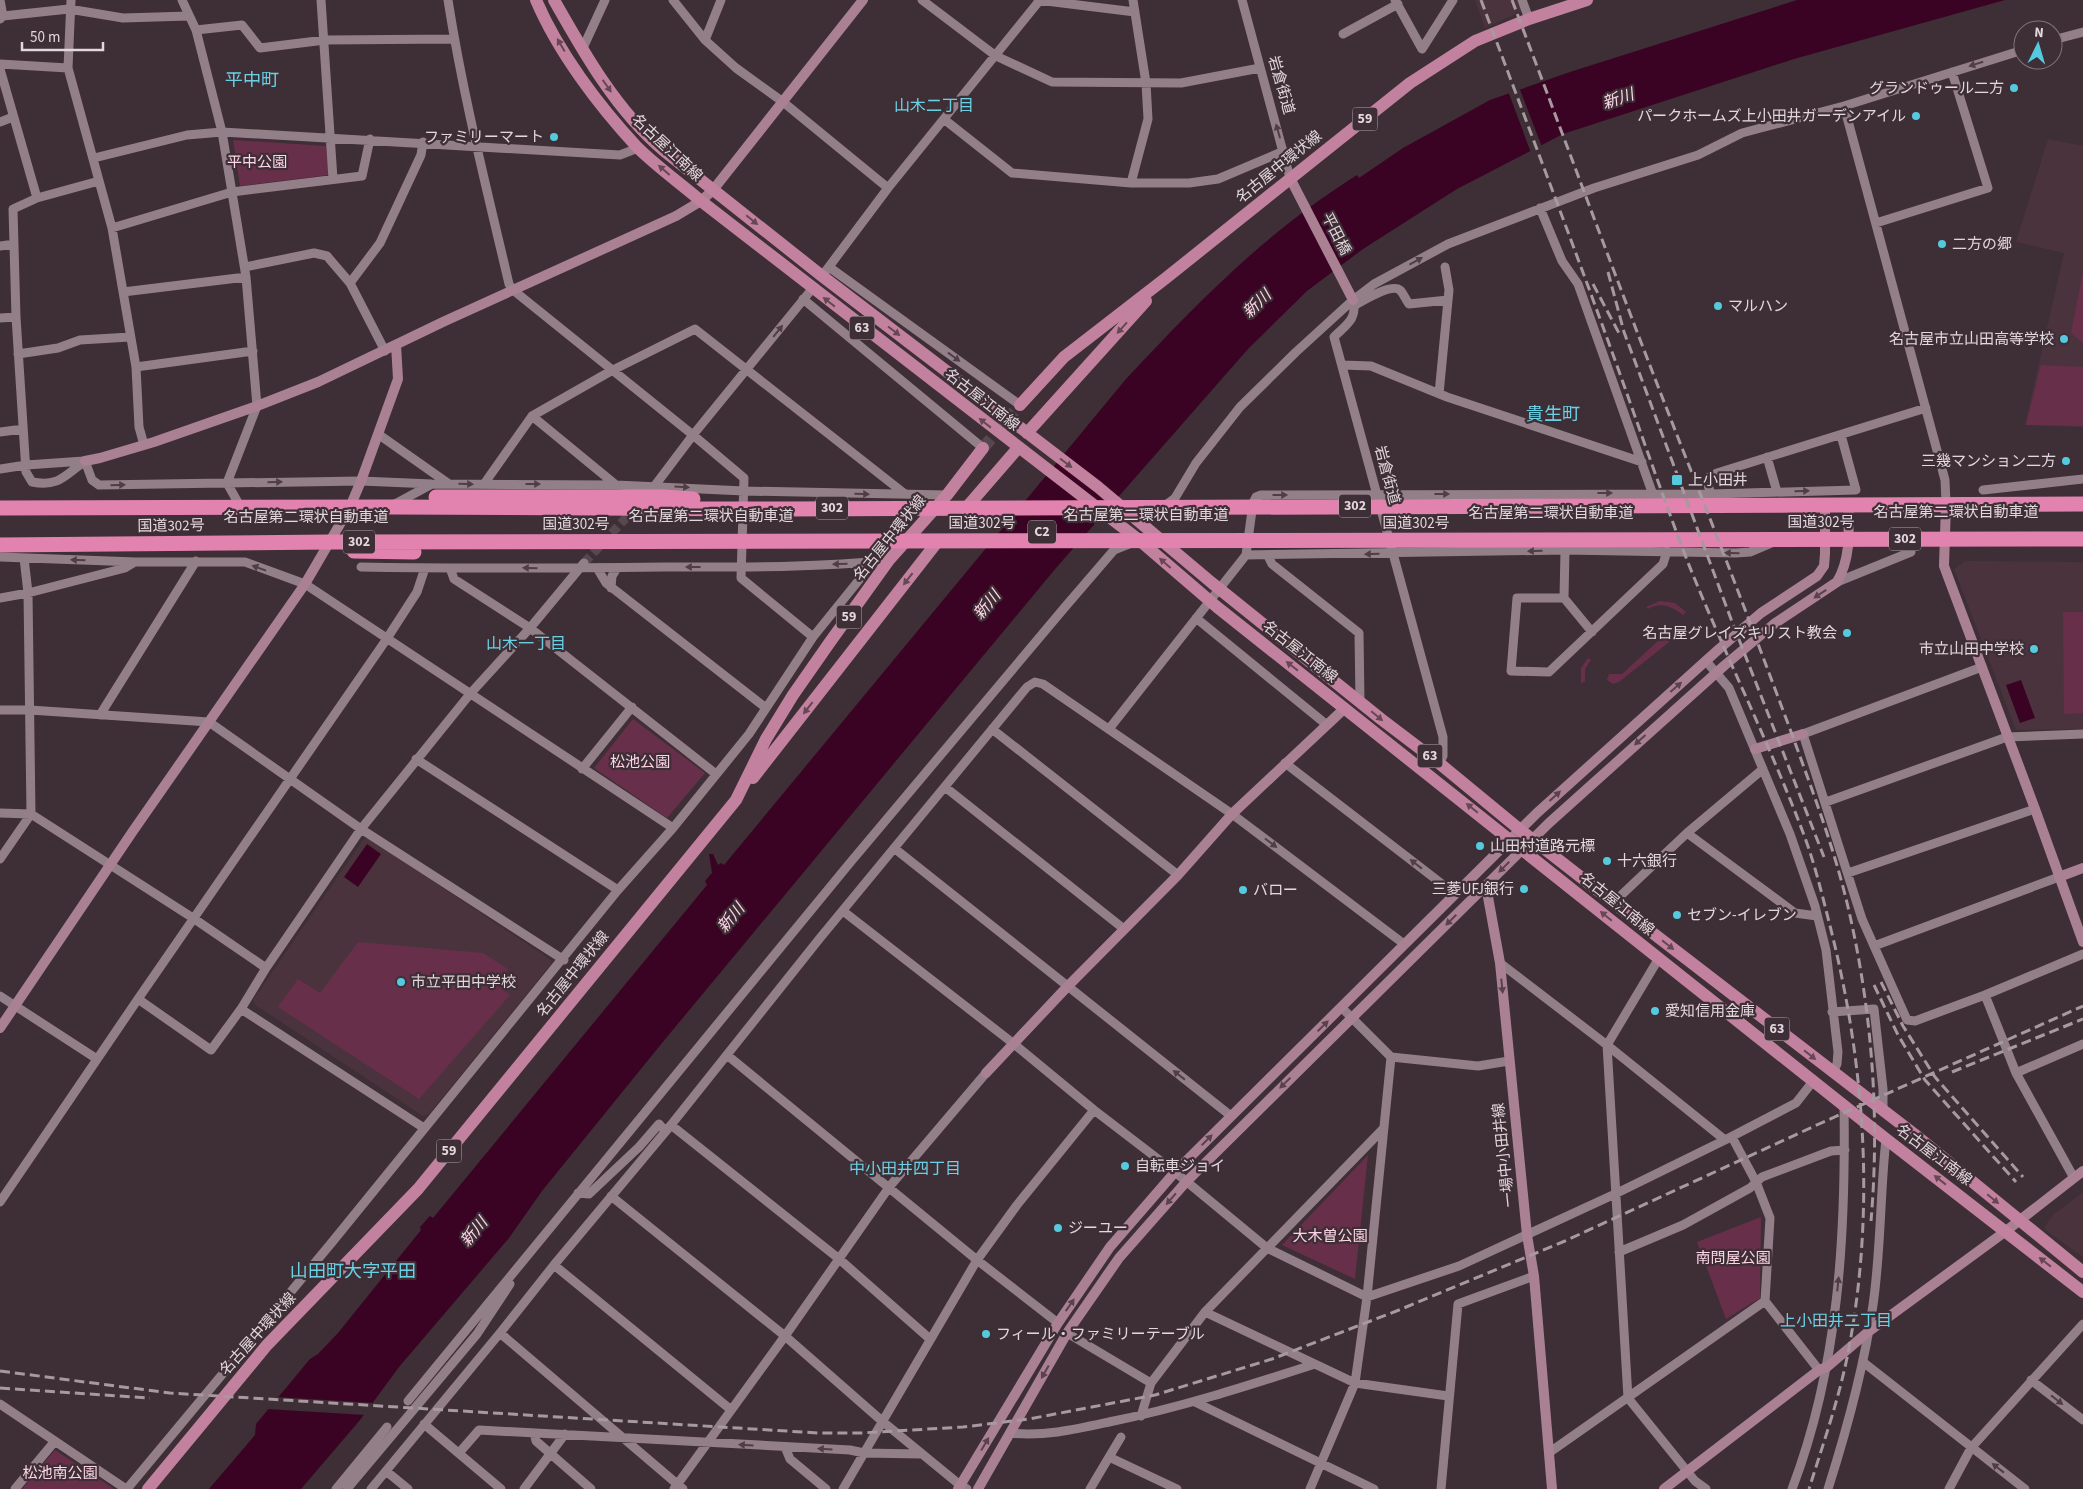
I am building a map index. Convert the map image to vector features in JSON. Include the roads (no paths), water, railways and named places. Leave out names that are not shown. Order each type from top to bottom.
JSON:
[{"type":"highway","points":[[70,517],[282,501],[514,496],[664,497],[717,505]]},
{"type":"highway","name":"国道302号","points":[[0,508],[717,505],[785,509],[947,501],[972,507],[1087,504],[1122,507],[1735,504],[2082,505]]},
{"type":"highway","name":"名古屋第二環状自動車道","points":[[0,518],[2082,505]]},
{"type":"highway","name":"名古屋第二環状自動車道","points":[[0,535],[2083,530]]},
{"type":"highway","points":[[20,535],[380,552],[618,549],[718,545]]},
{"type":"highway","name":"国道302号","points":[[0,546],[330,542],[718,545],[892,541],[2083,539]]},
{"type":"main road","name":"名古屋江南線","points":[[536,0],[564,51],[602,106],[638,148],[700,201],[812,290],[1021,450],[1087,504],[1138,540],[1217,607],[1886,1139],[2083,1292]]},
{"type":"main road","name":"名古屋江南線","points":[[554,0],[582,50],[614,96],[652,140],[714,190],[825,271],[1031,436],[1098,487],[1212,583],[1360,702],[1883,1111],[2083,1272]]},
{"type":"main road","name":"名古屋中環状線","points":[[1020,405],[1064,357],[1410,83],[1475,41],[1529,19],[1587,0]]},
{"type":"main road","points":[[1031,436],[1166,278]]},
{"type":"main road","name":"名古屋中環状線","points":[[148,1489],[267,1345],[418,1189],[736,800],[766,740],[861,588],[947,501],[983,448]]},
{"type":"main road","points":[[972,507],[1021,450]]},
{"type":"main road","points":[[736,800],[938,541]]},
{"type":"street","points":[[0,0],[2,17],[70,4],[123,18],[189,16]]},
{"type":"street","points":[[182,0],[196,30],[222,132],[246,277],[257,406],[227,483]]},
{"type":"street","points":[[322,0],[334,179]]},
{"type":"street","points":[[448,0],[476,146],[508,284],[611,371],[693,435],[744,478],[741,578],[813,637]]},
{"type":"street","points":[[582,50],[604,0]]},
{"type":"street","points":[[673,0],[705,40],[736,68],[783,102],[888,188]]},
{"type":"street","points":[[705,40],[721,0]]},
{"type":"street","points":[[0,469],[100,458],[257,406],[318,382],[676,216],[714,190],[863,0]]},
{"type":"street","points":[[922,0],[996,56],[1052,82],[1181,83],[1260,68]]},
{"type":"street","points":[[1131,183],[1148,119],[1146,83],[1133,0]]},
{"type":"street","name":"岩倉街道","points":[[1242,0],[1290,178]]},
{"type":"street","points":[[1343,34],[1397,2],[1422,49],[1453,0]]},
{"type":"street","points":[[1522,0],[1529,19]]},
{"type":"street","points":[[1020,405],[825,271],[888,188],[945,120],[1039,1],[1135,12]]},
{"type":"street","points":[[70,4],[68,68],[112,228],[136,367],[138,427],[144,445]]},
{"type":"street","points":[[196,30],[242,25],[260,48],[325,40],[454,39]]},
{"type":"street","points":[[2063,37],[2083,32]]},
{"type":"street","points":[[1162,507],[1175,498],[1196,464],[1240,407],[1296,352],[1374,284],[1448,244],[1594,188],[1698,155],[1742,133],[1844,106],[2013,53]]},
{"type":"street","points":[[0,64],[68,68]]},
{"type":"street","points":[[0,68],[37,198]]},
{"type":"street","points":[[1876,223],[1988,188],[1952,72]]},
{"type":"street","points":[[1844,106],[1945,480],[1944,566],[2083,942]]},
{"type":"street","points":[[0,122],[14,117]]},
{"type":"street","points":[[945,120],[1012,173],[1131,183],[1189,183],[1218,179],[1284,151]]},
{"type":"street","points":[[94,158],[187,135],[222,132],[423,142],[620,155],[638,148]]},
{"type":"street","points":[[112,228],[232,192],[362,176],[370,139]]},
{"type":"street","points":[[350,283],[380,243],[421,155],[423,142]]},
{"type":"street","name":"平田橋","points":[[1290,178],[1354,303]]},
{"type":"street","points":[[84,461],[54,483],[47,485],[32,482],[26,472],[16,317],[13,209],[37,198],[100,181]]},
{"type":"street","points":[[1540,208],[1562,261],[1578,284],[1652,492]]},
{"type":"street","points":[[0,246],[14,244]]},
{"type":"street","points":[[245,267],[314,253],[327,256],[350,283],[384,351]]},
{"type":"street","points":[[1439,394],[1449,290],[1445,267]]},
{"type":"street","points":[[123,292],[246,277]]},
{"type":"street","points":[[1354,303],[1380,292],[1396,288],[1399,289],[1409,304],[1448,300]]},
{"type":"street","points":[[652,489],[693,435],[812,290]]},
{"type":"street","points":[[803,299],[983,448]]},
{"type":"street","name":"岩倉街道","points":[[1354,303],[1356,308],[1351,321],[1334,337],[1443,737],[1443,756],[1439,763]]},
{"type":"street","points":[[0,318],[16,317]]},
{"type":"street","points":[[484,484],[532,416],[611,371],[696,329],[905,494]]},
{"type":"street","points":[[18,354],[58,348],[80,340],[130,337]]},
{"type":"street","points":[[0,1028],[305,584],[330,542],[350,507],[361,481],[398,379],[396,345]]},
{"type":"street","points":[[136,367],[252,351]]},
{"type":"street","points":[[1342,365],[1371,366],[1439,394],[1642,462]]},
{"type":"street","points":[[1711,494],[1706,482],[1709,477],[1717,473],[1926,408]]},
{"type":"street","points":[[532,416],[616,484]]},
{"type":"street","points":[[0,432],[24,429]]},
{"type":"street","points":[[378,434],[449,484]]},
{"type":"street","points":[[1109,729],[1246,555],[1253,503],[1256,497],[1261,494],[1652,492],[1711,494],[1856,490],[1841,434]]},
{"type":"street","points":[[1767,457],[1777,492]]},
{"type":"street","points":[[84,461],[92,480],[99,486],[361,481],[432,484],[616,484],[652,489],[905,494],[947,501]]},
{"type":"street","points":[[1983,490],[2083,479]]},
{"type":"street","points":[[227,483],[241,508]]},
{"type":"street","points":[[391,507],[432,484]]},
{"type":"street","points":[[1724,493],[1735,504]]},
{"type":"street","points":[[610,1196],[785,1336],[882,1422],[962,1488],[1058,1322],[1110,1247],[1175,1172],[1520,829],[1625,732],[1761,614],[1817,576],[1824,566],[1825,504]]},
{"type":"street","points":[[1837,582],[1843,572],[1848,555],[1848,504]]},
{"type":"street","points":[[408,1401],[849,864],[1090,578],[1114,550],[1138,540]]},
{"type":"street","points":[[1246,555],[1565,550],[1750,552],[1764,548],[1778,540]]},
{"type":"street","points":[[104,561],[126,544]]},
{"type":"street","points":[[1565,550],[1564,598],[1592,632]]},
{"type":"street","points":[[1564,598],[1517,598],[1510,671],[1549,672],[1663,564],[1667,551]]},
{"type":"street","points":[[978,1489],[1067,1333],[1119,1258],[1186,1182],[1534,838],[1716,673],[1774,624],[1837,582],[1911,552]]},
{"type":"street","points":[[1268,556],[1272,564],[1359,633],[1360,702]]},
{"type":"street","points":[[0,557],[136,562],[245,562],[305,584],[386,640],[673,828]]},
{"type":"street","points":[[0,859],[31,814],[28,593],[24,558]]},
{"type":"street","points":[[361,567],[742,567],[860,564],[889,560]]},
{"type":"street","points":[[0,598],[28,593],[125,568],[136,562]]},
{"type":"street","points":[[100,715],[196,562]]},
{"type":"street","points":[[0,1404],[127,1489],[564,960],[618,890],[673,828],[750,734],[813,637],[861,588],[859,580],[860,564]]},
{"type":"street","points":[[138,999],[211,1050],[361,829],[470,694],[530,628],[582,566]]},
{"type":"street","points":[[0,1201],[289,778],[386,640],[417,592],[425,568]]},
{"type":"street","points":[[450,568],[454,579],[530,628],[716,774]]},
{"type":"street","points":[[597,568],[611,588],[766,708]]},
{"type":"street","points":[[611,588],[612,576],[616,568]]},
{"type":"street","points":[[1196,618],[1327,725]]},
{"type":"street","points":[[1706,661],[1729,688],[1790,834],[1817,916],[1826,950],[1838,1052],[1837,1064],[1833,1072]]},
{"type":"street","points":[[1755,749],[1803,734],[1982,667]]},
{"type":"street","points":[[371,1489],[610,1196],[668,1128],[894,848],[1027,687],[1035,682],[1043,684],[1232,814],[1404,944]]},
{"type":"street","points":[[582,769],[632,707]]},
{"type":"street","points":[[500,1333],[588,1406],[678,1487],[707,1442],[785,1336],[890,1186],[986,1073],[1067,987],[1178,875],[1232,814],[1345,708]]},
{"type":"street","points":[[0,710],[30,710],[209,722],[361,829],[564,960]]},
{"type":"street","points":[[992,730],[1178,875]]},
{"type":"street","points":[[1803,734],[1862,919],[1907,1020],[1915,1021],[1985,995],[2083,954]]},
{"type":"street","points":[[1826,802],[2007,737],[2083,734]]},
{"type":"street","points":[[416,759],[618,890]]},
{"type":"street","points":[[1285,763],[1455,894]]},
{"type":"street","points":[[1614,902],[1687,833],[1763,769]]},
{"type":"street","points":[[945,787],[1124,929]]},
{"type":"street","points":[[1848,873],[2035,809]]},
{"type":"street","points":[[0,812],[31,814],[110,867],[193,918],[266,968]]},
{"type":"street","points":[[1687,833],[1795,913],[1817,916]]},
{"type":"street","points":[[894,848],[1231,1116]]},
{"type":"street","points":[[1874,946],[2083,868]]},
{"type":"street","name":"一場中小田井線","points":[[1486,886],[1500,963],[1527,1235],[1534,1276],[1552,1489]]},
{"type":"street","points":[[843,911],[1014,1044],[1267,1248],[1367,1297],[1459,1266],[1615,1194],[1796,1103],[1814,1080]]},
{"type":"street","points":[[1659,958],[1607,1045],[1628,1398],[1695,1481],[1706,1489]]},
{"type":"street","points":[[1500,963],[1729,1138],[1756,1182],[1770,1218],[1765,1301],[1823,1369]]},
{"type":"street","points":[[1985,995],[2016,1073],[2074,1178]]},
{"type":"street","points":[[0,996],[97,1059]]},
{"type":"street","points":[[241,1008],[424,1128]]},
{"type":"street","points":[[1342,1008],[1391,1057],[1478,1066],[1509,1061]]},
{"type":"street","points":[[1832,1012],[1874,1009],[1883,1089],[1883,1111]]},
{"type":"street","points":[[2016,1073],[2083,1044]]},
{"type":"street","points":[[727,1054],[890,1186],[977,1260],[1058,1322]]},
{"type":"street","points":[[1310,1489],[1355,1383],[1367,1297],[1391,1057]]},
{"type":"street","points":[[1792,1489],[1809,1440],[1823,1369],[1842,1248],[1845,1150],[1844,1104]]},
{"type":"street","points":[[842,1489],[977,1260],[1017,1205],[1094,1110]]},
{"type":"street","points":[[578,1193],[589,1194],[639,1147],[659,1124],[668,1128],[838,1258],[930,1339]]},
{"type":"street","points":[[1141,1416],[1151,1383],[1205,1312],[1384,1128]]},
{"type":"street","points":[[1828,1489],[1863,1362],[1868,1332],[1878,1258],[1886,1139]]},
{"type":"street","points":[[1619,1252],[1683,1225],[1750,1188],[1762,1177],[1831,1151],[1845,1150]]},
{"type":"street","points":[[1664,1489],[1823,1369],[1868,1332],[2006,1231],[2083,1171]]},
{"type":"street","points":[[347,1489],[477,1334],[542,1237]]},
{"type":"street","points":[[554,1265],[730,1410]]},
{"type":"street","points":[[1441,1489],[1448,1396],[1458,1304],[1534,1276]]},
{"type":"street","points":[[1550,1452],[1765,1301]]},
{"type":"street","points":[[1205,1312],[1355,1383],[1448,1396]]},
{"type":"street","points":[[1949,1489],[1971,1448],[2083,1324]]},
{"type":"street","points":[[1067,1333],[1151,1383]]},
{"type":"street","points":[[1863,1362],[2025,1489]]},
{"type":"street","points":[[1010,1432],[1029,1435],[1141,1416],[1195,1402],[1315,1364]]},
{"type":"street","points":[[2031,1380],[2083,1420]]},
{"type":"street","points":[[1195,1402],[1374,1489]]},
{"type":"street","points":[[424,1424],[501,1489]]},
{"type":"street","points":[[336,1489],[386,1427]]},
{"type":"street","points":[[458,1453],[479,1430],[850,1450],[864,1453],[920,1454]]},
{"type":"street","points":[[534,1433],[536,1441],[550,1455],[591,1489]]},
{"type":"street","points":[[524,1489],[565,1434]]},
{"type":"street","points":[[1090,1489],[1121,1437]]},
{"type":"street","points":[[15,1489],[54,1441]]},
{"type":"street","points":[[785,1447],[790,1459],[826,1489]]},
{"type":"street","points":[[1108,1458],[1177,1489]]},
{"type":"street","points":[[386,1471],[408,1489]]},
{"type":"water","name":"新川","points":[[1797,0],[2005,0],[1794,59],[1563,134],[1457,189],[1363,249],[1307,291],[1248,349],[1056,568],[662,1043],[542,1191],[509,1238],[399,1367],[360,1420],[301,1489],[209,1489],[255,1435],[256,1424],[310,1359],[318,1354],[338,1333],[421,1230],[420,1227],[430,1216],[433,1218],[707,885],[705,881],[712,873],[709,854],[713,854],[718,865],[721,863],[724,865],[1126,379],[1207,295],[1263,244],[1324,197],[1357,175],[1359,178],[1403,148],[1490,100],[1570,72]]},
{"type":"water","points":[[2021,680],[2035,718],[2020,723],[2006,685]]},
{"type":"water","points":[[367,844],[381,854],[358,887],[344,877]]},
{"type":"tunnel","points":[[983,448],[1020,405]]},
{"type":"tunnel","points":[[584,563],[636,507]]},
{"type":"railway","points":[[1481,0],[1592,296],[1687,560],[1804,835],[1820,887],[1841,972],[1858,1080],[1864,1190],[1862,1244],[1857,1299],[1848,1353],[1840,1387],[1809,1489]]},
{"type":"railway","points":[[1512,0],[1790,729],[1836,862],[1848,907],[1863,985],[1872,1063],[1875,1142],[1871,1221]]},
{"type":"railway","points":[[1608,272],[1624,332],[1731,619],[1824,857]]},
{"type":"railway","points":[[1593,284],[1621,337]]},
{"type":"railway","points":[[1881,982],[1903,1026],[1935,1077],[2023,1177]]},
{"type":"railway","points":[[1874,985],[1898,1035],[1925,1080],[2016,1182]]},
{"type":"railway","points":[[0,1371],[170,1393],[818,1433],[861,1433],[963,1427],[1029,1419],[1155,1395],[1272,1359],[1399,1310],[1565,1241],[1819,1124],[2083,1006]]},
{"type":"railway","points":[[1952,1072],[2083,1019]]},
{"type":"railway","points":[[0,1388],[150,1398]]},
{"type":"place","name":"グランドゥール二方","points":[[2014,88]]},
{"type":"place","name":"パークホームズ上小田井ガーデンアイル","points":[[1916,116]]},
{"type":"place","name":"ファミリーマート","points":[[554,137]]},
{"type":"place","name":"二方の郷","points":[[1942,244]]},
{"type":"place","name":"マルハン","points":[[1718,306]]},
{"type":"place","name":"名古屋市立山田高等学校","points":[[2064,339]]},
{"type":"place","name":"三幾マンション二方","points":[[2066,461]]},
{"type":"place","name":"上小田井","points":[[1677,480]]},
{"type":"place","name":"名古屋グレイズキリスト教会","points":[[1847,633]]},
{"type":"place","name":"市立山田中学校","points":[[2034,649]]},
{"type":"place","name":"山田村道路元標","points":[[1480,846]]},
{"type":"place","name":"十六銀行","points":[[1607,861]]},
{"type":"place","name":"三菱UFJ銀行","points":[[1524,889]]},
{"type":"place","name":"バロー","points":[[1243,890]]},
{"type":"place","name":"セブン-イレブン","points":[[1677,915]]},
{"type":"place","name":"市立平田中学校","points":[[401,982]]},
{"type":"place","name":"愛知信用金庫","points":[[1655,1011]]},
{"type":"place","name":"自転車ジョイ","points":[[1125,1166]]},
{"type":"place","name":"ジーユー","points":[[1058,1228]]},
{"type":"place","name":"フィール・ファミリーテーブル","points":[[986,1334]]},
{"type":"district","name":"平中町","points":[[252,80]]},
{"type":"district","name":"山木二丁目","points":[[934,106]]},
{"type":"district","name":"貴生町","points":[[1553,414]]},
{"type":"district","name":"山木一丁目","points":[[526,644]]},
{"type":"district","name":"中小田井四丁目","points":[[905,1169]]},
{"type":"district","name":"山田町大字平田","points":[[353,1271]]},
{"type":"district","name":"上小田井二丁目","points":[[1836,1321]]},
{"type":"park label","name":"平中公園","points":[[257,162]]},
{"type":"park label","name":"松池公園","points":[[640,762]]},
{"type":"park label","name":"大木曽公園","points":[[1330,1236]]},
{"type":"park label","name":"南問屋公園","points":[[1733,1258]]},
{"type":"park label","name":"松池南公園","points":[[60,1473]]}]
